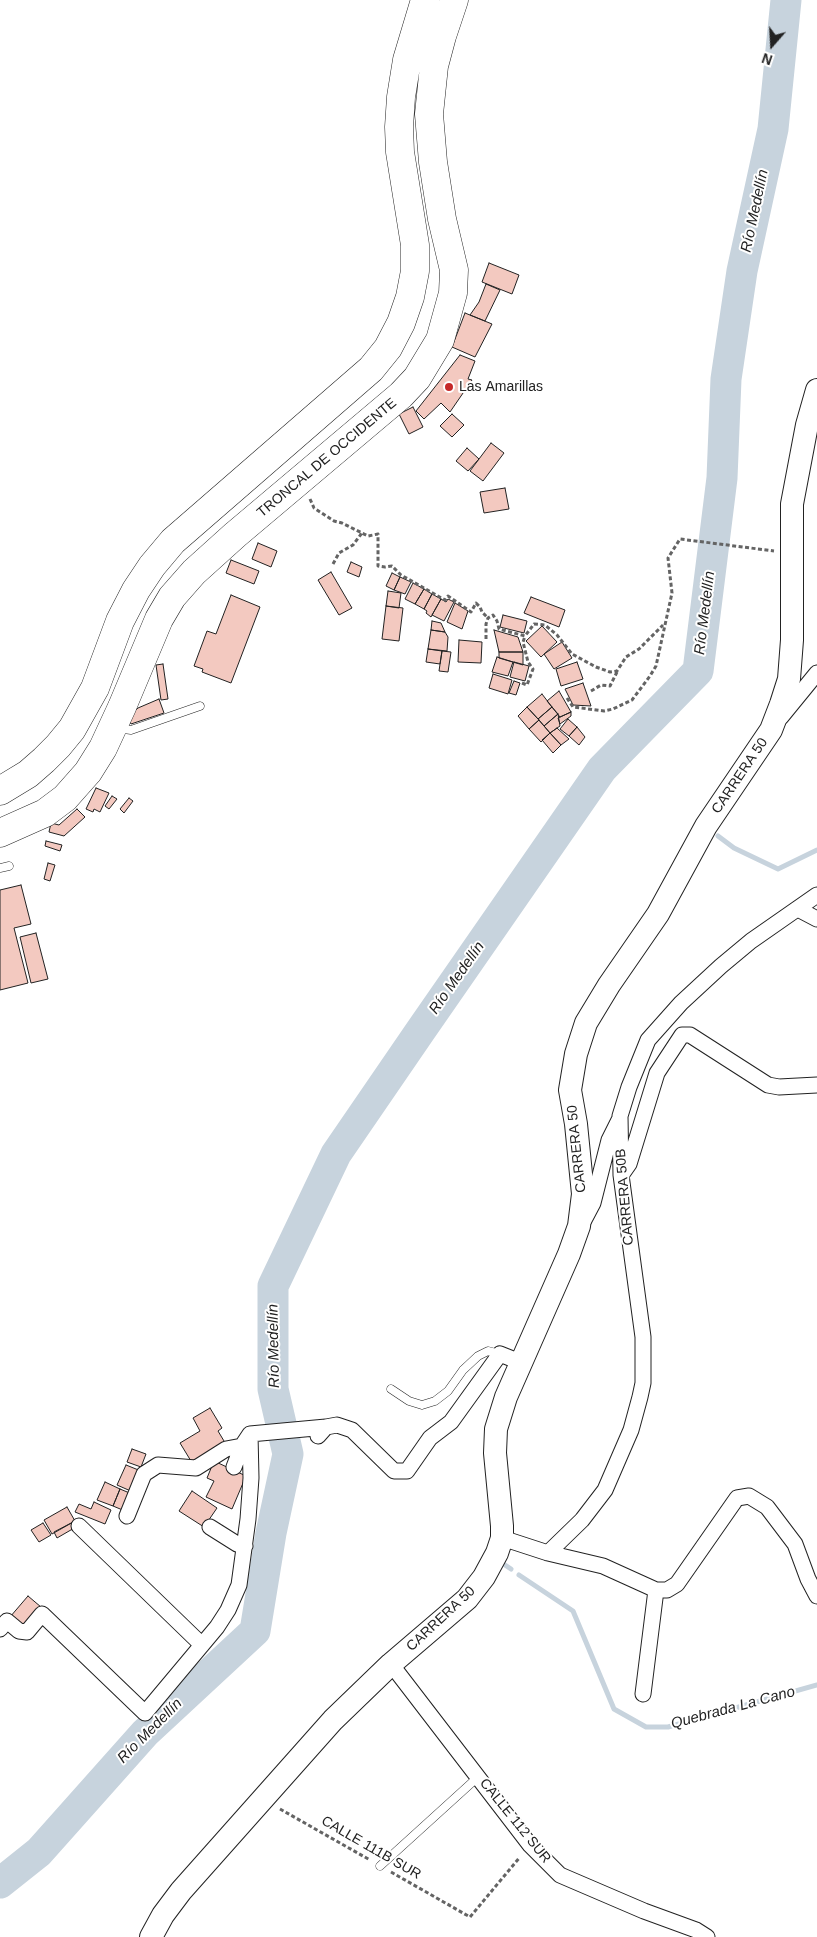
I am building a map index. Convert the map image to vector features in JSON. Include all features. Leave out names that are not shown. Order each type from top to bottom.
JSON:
[{"type":"highway","points":[[0,791],[28,774],[44,760],[72,729],[95,688],[120,621],[136,590],[152,566],[173,541],[371,369],[388,348],[401,323],[410,297],[413,280],[415,246],[400,152],[399,127],[401,97],[407,60],[425,0]]},
{"type":"highway","name":"TRONCAL DE OCCIDENTE","points":[[0,833],[46,813],[65,798],[88,772],[112,728],[148,642],[172,597],[208,560],[401,396],[417,378],[440,340],[453,293],[454,270],[437,191],[429,114],[434,66],[454,0]]},
{"type":"main road","name":"CARRERA 50","points":[[151,1937],[163,1915],[181,1891],[333,1720],[391,1664],[467,1599],[484,1577],[497,1553],[502,1538],[495,1453],[496,1429],[506,1397],[510,1358],[559,1278],[579,1226],[583,1194],[576,1124],[570,1090],[576,1054],[586,1023],[609,985],[658,914],[706,826],[771,730],[789,679],[792,640],[792,504],[804,434],[817,390]]},
{"type":"street","points":[[771,730],[817,674]]},
{"type":"street","name":"CARRERA 50B","points":[[548,1553],[582,1520],[605,1490],[631,1430],[643,1382],[643,1337],[621,1175],[620,1116],[629,1087],[652,1033],[694,990],[720,966],[817,895]]},
{"type":"street","points":[[798,909],[817,920]]},
{"type":"street","points":[[621,1175],[629,1164],[657,1073],[682,1035],[690,1035],[768,1085],[779,1087],[817,1085]]},
{"type":"street","points":[[575,1236],[593,1203],[609,1140],[620,1116]]},
{"type":"street","points":[[127,1516],[144,1474],[158,1465],[196,1468],[226,1449],[246,1440],[300,1430],[322,1431],[337,1425],[352,1430],[394,1471],[407,1471],[430,1438],[451,1422],[510,1358]]},
{"type":"street","points":[[234,1467],[246,1440]]},
{"type":"street","points":[[0,1629],[7,1620],[20,1631],[28,1632],[42,1614],[145,1713],[202,1645],[228,1610],[239,1585],[245,1546],[251,1478],[246,1440]]},
{"type":"street","points":[[502,1538],[548,1553],[604,1566],[656,1590],[667,1590],[677,1584],[737,1498],[750,1496],[767,1507],[795,1544],[808,1579],[817,1596]]},
{"type":"street","points":[[79,1526],[202,1645]]},
{"type":"street","points":[[210,1527],[237,1544],[245,1546]]},
{"type":"street","points":[[643,1694],[656,1590]]},
{"type":"street","name":"CALLE 112 SUR","points":[[391,1664],[530,1845],[560,1875],[644,1912],[696,1930],[707,1937]]},
{"type":"lane","points":[[112,728],[132,730],[200,706]]},
{"type":"lane","points":[[0,868],[9,866]]},
{"type":"lane","points":[[391,1388],[409,1401],[422,1405],[434,1402],[448,1390],[463,1370],[478,1356],[488,1352],[510,1358]]},
{"type":"lane","points":[[380,1866],[478,1777]]},
{"type":"path","points":[[310,472],[313,476],[310,499],[314,508],[334,521],[368,536],[378,534],[378,566],[392,566],[409,579],[445,600],[448,596],[471,612],[476,603],[488,618]]},
{"type":"path","points":[[332,564],[339,553],[353,545],[362,533]]},
{"type":"path","points":[[568,698],[573,708],[604,711],[614,709],[632,700],[656,666],[672,594],[668,558],[680,540],[772,551]]},
{"type":"path","points":[[486,639],[484,630],[488,618],[493,615],[499,629],[525,636]]},
{"type":"path","points":[[522,683],[527,685],[533,670],[528,662],[523,642],[534,624],[545,625],[562,640],[572,654],[596,668],[610,672],[617,671]]},
{"type":"path","points":[[591,691],[602,685],[610,686],[626,657],[639,649],[664,624]]},
{"type":"path","name":"CALLE 111B SUR","points":[[262,1799],[470,1917],[530,1845]]},
{"type":"building","points":[[489,263],[519,275],[512,294],[482,282]]},
{"type":"building","points":[[486,284],[500,290],[485,321],[470,315],[479,302]]},
{"type":"building","points":[[465,313],[492,324],[475,357],[452,347]]},
{"type":"building","points":[[460,355],[475,361],[468,379],[472,380],[450,412],[441,403],[424,419],[416,411]]},
{"type":"building","points":[[413,407],[423,427],[409,434],[399,414]]},
{"type":"building","points":[[452,414],[464,425],[452,437],[440,426]]},
{"type":"building","points":[[491,443],[504,453],[483,481],[470,471]]},
{"type":"building","points":[[467,448],[479,459],[468,471],[456,461]]},
{"type":"building","points":[[505,488],[509,509],[484,513],[480,492]]},
{"type":"building","points":[[258,543],[277,551],[271,567],[252,559]]},
{"type":"building","points":[[231,560],[259,571],[254,584],[226,573]]},
{"type":"building","points":[[351,562],[362,567],[359,577],[347,572]]},
{"type":"building","points":[[331,572],[352,608],[339,615],[318,580]]},
{"type":"building","points":[[392,573],[400,577],[394,590],[386,586]]},
{"type":"building","points":[[400,577],[411,582],[405,594],[394,590]]},
{"type":"building","points":[[413,583],[424,589],[415,604],[405,599]]},
{"type":"building","points":[[424,589],[432,594],[424,609],[415,604]]},
{"type":"building","points":[[388,591],[401,593],[399,608],[386,606]]},
{"type":"building","points":[[432,594],[441,599],[431,617],[424,609]]},
{"type":"building","points":[[231,595],[260,607],[231,683],[202,672],[203,669],[194,666],[207,631],[216,634]]},
{"type":"building","points":[[531,597],[565,610],[559,627],[524,613]]},
{"type":"building","points":[[441,599],[446,602],[448,599],[454,602],[444,621],[432,615]]},
{"type":"building","points":[[455,603],[468,611],[462,629],[447,622]]},
{"type":"building","points":[[386,606],[403,608],[399,641],[382,639]]},
{"type":"building","points":[[503,615],[527,621],[524,633],[500,627]]},
{"type":"building","points":[[432,621],[441,623],[445,632],[431,630]]},
{"type":"building","points":[[542,626],[557,642],[541,657],[526,641]]},
{"type":"building","points":[[431,630],[445,632],[448,637],[447,651],[428,649]]},
{"type":"building","points":[[494,630],[518,637],[523,652],[499,652]]},
{"type":"building","points":[[459,640],[482,642],[481,663],[458,662]]},
{"type":"building","points":[[562,642],[572,658],[554,669],[544,654]]},
{"type":"building","points":[[428,649],[442,651],[440,664],[426,662]]},
{"type":"building","points":[[442,651],[451,652],[448,672],[439,671]]},
{"type":"building","points":[[499,652],[523,652],[523,665],[499,658]]},
{"type":"building","points":[[497,657],[513,662],[508,676],[492,672]]},
{"type":"building","points":[[514,662],[529,666],[525,681],[510,677]]},
{"type":"building","points":[[577,662],[583,679],[561,686],[556,669]]},
{"type":"building","points":[[163,664],[168,699],[161,700],[156,665]]},
{"type":"building","points":[[493,674],[512,680],[508,694],[489,688]]},
{"type":"building","points":[[514,681],[520,683],[516,695],[509,693]]},
{"type":"building","points":[[583,683],[591,706],[573,705],[565,689]]},
{"type":"building","points":[[559,691],[571,712],[560,717],[547,701]]},
{"type":"building","points":[[542,694],[552,707],[538,719],[527,707]]},
{"type":"building","points":[[159,699],[164,713],[131,724],[128,717],[138,708]]},
{"type":"building","points":[[527,707],[539,720],[529,729],[518,716]]},
{"type":"building","points":[[552,707],[558,714],[544,726],[538,719]]},
{"type":"building","points":[[571,712],[571,716],[560,724],[558,718]]},
{"type":"building","points":[[558,714],[560,726],[550,733],[544,726]]},
{"type":"building","points":[[568,719],[577,727],[569,736],[560,729]]},
{"type":"building","points":[[539,720],[550,733],[541,742],[529,729]]},
{"type":"building","points":[[577,727],[585,737],[579,745],[569,736]]},
{"type":"building","points":[[557,728],[569,739],[561,745],[550,733]]},
{"type":"building","points":[[550,733],[561,745],[553,753],[542,740]]},
{"type":"building","points":[[96,788],[109,793],[100,812],[94,809],[93,812],[86,809]]},
{"type":"building","points":[[112,796],[117,799],[109,809],[105,806]]},
{"type":"building","points":[[129,798],[133,801],[124,813],[120,809]]},
{"type":"building","points":[[77,809],[85,817],[64,836],[49,832],[51,823],[59,825]]},
{"type":"building","points":[[46,841],[62,845],[60,851],[45,846]]},
{"type":"building","points":[[48,863],[55,865],[50,881],[44,879]]},
{"type":"building","points":[[21,885],[31,924],[14,928],[28,983],[0,990],[0,890]]},
{"type":"building","points":[[36,933],[48,979],[31,983],[20,937]]},
{"type":"building","points":[[210,1408],[222,1428],[218,1431],[227,1446],[194,1466],[180,1443],[200,1431],[193,1418]]},
{"type":"building","points":[[132,1449],[146,1454],[141,1467],[127,1462]]},
{"type":"building","points":[[214,1461],[246,1476],[232,1509],[206,1497],[214,1481],[207,1478]]},
{"type":"building","points":[[126,1465],[141,1471],[133,1492],[117,1485]]},
{"type":"building","points":[[105,1482],[120,1489],[113,1506],[97,1500]]},
{"type":"building","points":[[120,1489],[132,1494],[125,1511],[113,1506]]},
{"type":"building","points":[[192,1491],[217,1508],[204,1527],[179,1511]]},
{"type":"building","points":[[94,1502],[111,1510],[105,1524],[75,1512],[79,1504],[91,1509]]},
{"type":"building","points":[[67,1507],[75,1521],[52,1534],[44,1520]]},
{"type":"building","points":[[73,1522],[76,1527],[57,1538],[54,1532]]},
{"type":"building","points":[[43,1523],[51,1535],[39,1542],[31,1530]]},
{"type":"building","points":[[28,1596],[41,1607],[24,1628],[10,1617]]},
{"type":"waterway","name":"Río Medellín","points":[[0,1883],[39,1852],[145,1733],[255,1631],[271,1533],[288,1454],[273,1389],[273,1286],[336,1154],[421,1030],[602,769],[698,671],[722,478],[726,379],[742,271],[773,129],[786,0]]},
{"type":"waterway","points":[[718,836],[734,848],[778,869],[817,850]]},
{"type":"waterway","name":"Quebrada La Cano","points":[[505,1565],[511,1569]]},
{"type":"waterway","name":"Quebrada La Cano","points":[[519,1575],[573,1611],[614,1709],[646,1727],[668,1727],[817,1685]]},
{"type":"place","name":"Las Amarillas","points":[[449,387]]}]
